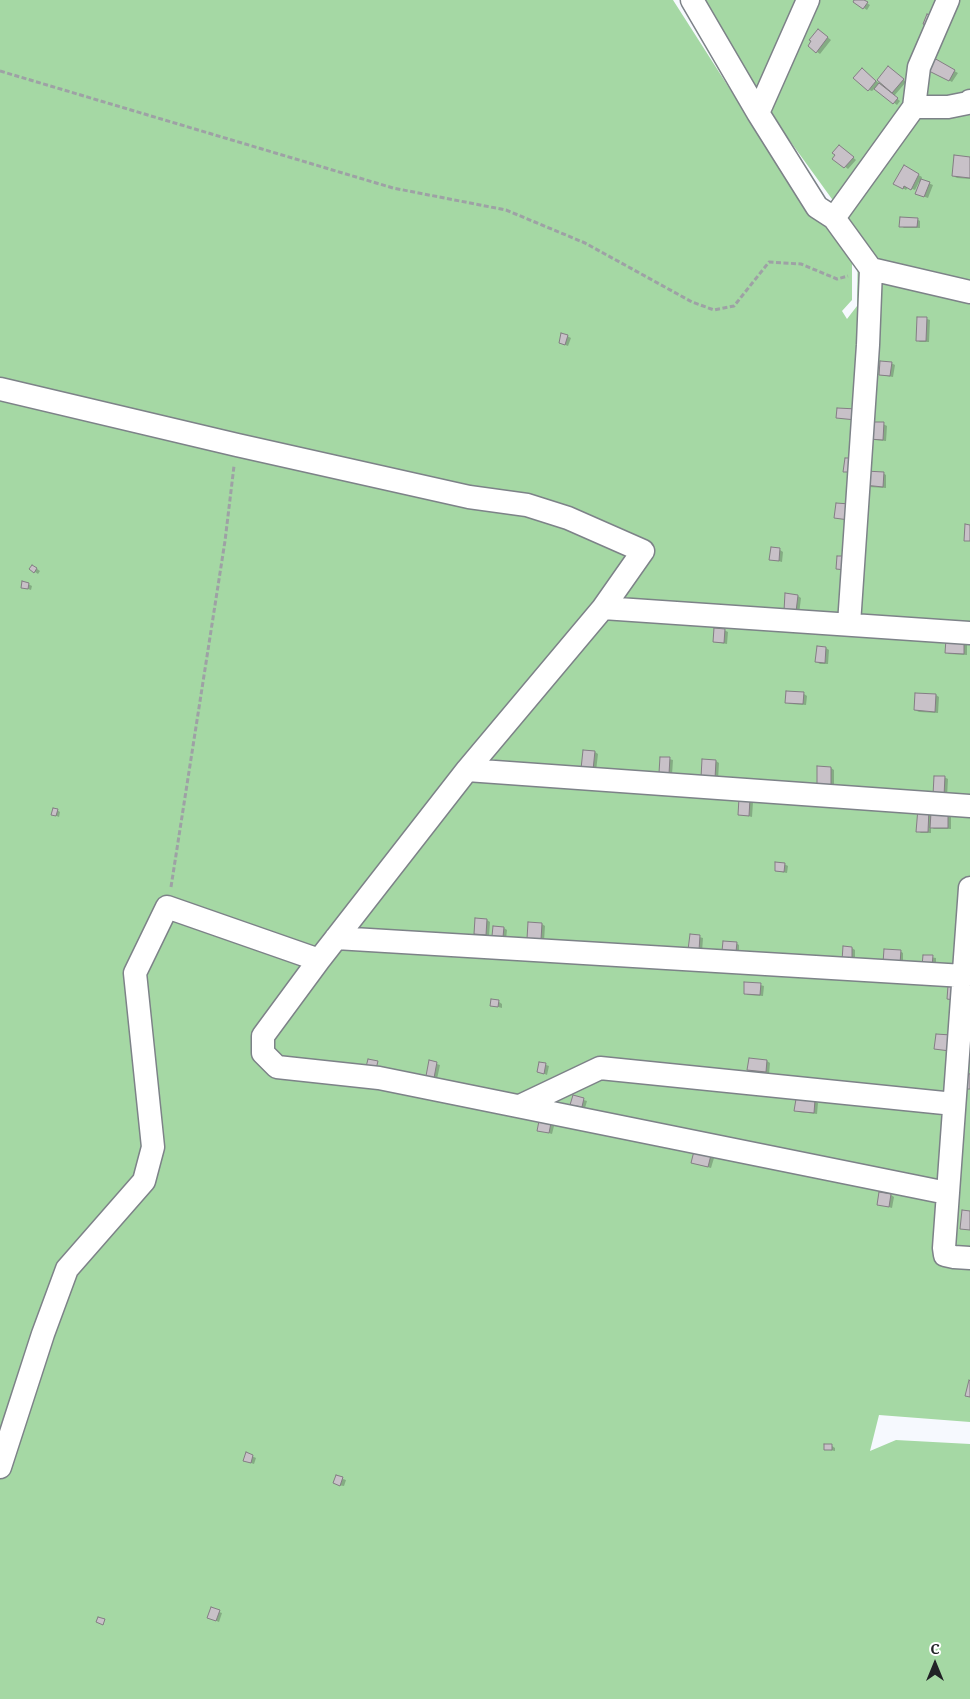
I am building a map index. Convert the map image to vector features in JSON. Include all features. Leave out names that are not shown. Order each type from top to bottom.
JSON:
[{"type":"lane","points":[[692,0],[758,113],[817,207],[834,218],[870,269],[868,345],[850,624]]},
{"type":"lane","points":[[758,113],[808,0]]},
{"type":"lane","points":[[834,218],[914,106],[919,67],[948,0]]},
{"type":"lane","points":[[914,106],[948,107],[970,101]]},
{"type":"lane","points":[[870,269],[970,292]]},
{"type":"lane","points":[[0,389],[469,497],[526,505],[568,518],[643,550],[603,608],[467,770],[319,960],[263,1036],[263,1053],[277,1067],[379,1078],[947,1193]]},
{"type":"lane","points":[[603,608],[970,633]]},
{"type":"lane","points":[[467,770],[970,806]]},
{"type":"lane","points":[[970,888],[944,1248],[945,1255],[970,1258]]},
{"type":"lane","points":[[0,1467],[43,1334],[67,1269],[144,1180],[153,1147],[135,973],[167,907],[319,960]]},
{"type":"lane","points":[[336,938],[964,976]]},
{"type":"lane","points":[[520,1106],[600,1068],[954,1104]]},
{"type":"path","points":[[0,71],[393,188],[506,210],[585,243],[692,302],[714,310],[734,306],[769,262],[801,264],[837,279],[870,269]]},
{"type":"path","points":[[167,907],[175,873],[237,445]]},
{"type":"green space","points":[[0,0],[673,0],[758,133],[836,227],[852,258],[852,300],[842,311],[847,319],[857,306],[858,235],[782,130],[705,0],[970,0],[970,1422],[879,1415],[870,1451],[896,1440],[970,1444],[970,1699],[0,1699]]},
{"type":"building","points":[[854,0],[868,2],[863,9],[853,2]]},
{"type":"building","points":[[927,14],[936,18],[931,28],[923,24]]},
{"type":"building","points":[[818,29],[828,37],[816,53],[808,46],[811,41],[809,40]]},
{"type":"building","points":[[934,58],[955,70],[949,81],[927,70]]},
{"type":"building","points":[[888,66],[904,79],[892,93],[877,80]]},
{"type":"building","points":[[862,68],[876,81],[868,91],[853,78]]},
{"type":"building","points":[[879,83],[898,98],[893,104],[874,89]]},
{"type":"building","points":[[839,145],[854,157],[844,168],[832,159],[835,155],[832,153]]},
{"type":"building","points":[[954,155],[970,157],[970,178],[952,176]]},
{"type":"building","points":[[904,165],[919,174],[911,190],[904,186],[903,189],[893,184]]},
{"type":"building","points":[[921,179],[930,182],[924,197],[915,194]]},
{"type":"building","points":[[900,217],[918,218],[917,227],[899,227]]},
{"type":"building","points":[[917,317],[927,317],[926,341],[916,341]]},
{"type":"building","points":[[561,333],[568,335],[565,345],[559,343]]},
{"type":"building","points":[[880,361],[892,362],[890,376],[879,375]]},
{"type":"building","points":[[837,408],[857,409],[856,420],[836,418]]},
{"type":"building","points":[[871,422],[884,422],[883,440],[869,439]]},
{"type":"building","points":[[845,458],[855,458],[854,472],[843,472]]},
{"type":"building","points":[[865,471],[884,472],[883,487],[864,485]]},
{"type":"building","points":[[836,503],[850,504],[849,520],[834,518]]},
{"type":"building","points":[[965,524],[970,525],[970,541],[964,541]]},
{"type":"building","points":[[771,547],[780,548],[779,561],[769,560]]},
{"type":"building","points":[[837,556],[847,556],[846,570],[836,569]]},
{"type":"building","points":[[32,565],[37,568],[34,573],[29,569]]},
{"type":"building","points":[[22,581],[29,583],[28,589],[21,588]]},
{"type":"building","points":[[785,593],[798,595],[796,612],[784,611]]},
{"type":"building","points":[[714,628],[725,629],[724,643],[713,642]]},
{"type":"building","points":[[946,639],[964,640],[964,654],[945,653]]},
{"type":"building","points":[[817,646],[826,647],[825,663],[815,662]]},
{"type":"building","points":[[786,691],[804,692],[803,704],[785,703]]},
{"type":"building","points":[[915,693],[936,694],[935,712],[914,710]]},
{"type":"building","points":[[583,750],[595,751],[593,770],[581,769]]},
{"type":"building","points":[[660,757],[670,757],[669,774],[659,773]]},
{"type":"building","points":[[702,759],[716,760],[715,779],[701,778]]},
{"type":"building","points":[[817,766],[831,767],[831,785],[817,784]]},
{"type":"building","points":[[934,776],[945,776],[944,796],[933,795]]},
{"type":"building","points":[[739,798],[750,799],[749,816],[738,815]]},
{"type":"building","points":[[53,808],[58,809],[56,816],[51,815]]},
{"type":"building","points":[[918,808],[929,809],[928,832],[916,832]]},
{"type":"building","points":[[931,813],[948,814],[948,828],[930,828]]},
{"type":"building","points":[[775,862],[785,863],[784,872],[775,871]]},
{"type":"building","points":[[475,918],[487,919],[486,935],[474,934]]},
{"type":"building","points":[[528,922],[542,923],[541,940],[527,939]]},
{"type":"building","points":[[493,926],[504,927],[503,937],[492,936]]},
{"type":"building","points":[[690,934],[700,935],[699,951],[688,950]]},
{"type":"building","points":[[723,941],[737,942],[736,952],[722,951]]},
{"type":"building","points":[[843,946],[852,947],[852,962],[842,961]]},
{"type":"building","points":[[884,949],[901,950],[900,964],[883,963]]},
{"type":"building","points":[[923,955],[933,955],[932,967],[922,966]]},
{"type":"building","points":[[744,982],[761,983],[760,995],[744,994]]},
{"type":"building","points":[[948,986],[955,987],[954,1000],[947,999]]},
{"type":"building","points":[[491,999],[499,1000],[498,1007],[490,1006]]},
{"type":"building","points":[[936,1034],[951,1035],[950,1051],[934,1049]]},
{"type":"building","points":[[749,1058],[767,1060],[766,1072],[747,1070]]},
{"type":"building","points":[[368,1059],[378,1061],[376,1069],[366,1067]]},
{"type":"building","points":[[429,1060],[437,1062],[434,1078],[426,1076]]},
{"type":"building","points":[[539,1062],[546,1063],[544,1074],[537,1072]]},
{"type":"building","points":[[966,1073],[970,1074],[970,1089],[964,1089]]},
{"type":"building","points":[[797,1093],[815,1100],[814,1113],[794,1111]]},
{"type":"building","points":[[573,1095],[584,1098],[582,1107],[570,1105]]},
{"type":"building","points":[[539,1121],[551,1123],[549,1133],[537,1131]]},
{"type":"building","points":[[694,1151],[711,1155],[708,1167],[691,1163]]},
{"type":"building","points":[[879,1192],[891,1194],[889,1207],[877,1205]]},
{"type":"building","points":[[962,1210],[970,1211],[970,1230],[960,1229]]},
{"type":"building","points":[[970,1381],[970,1397],[965,1396]]},
{"type":"building","points":[[824,1444],[832,1444],[832,1450],[824,1450]]},
{"type":"building","points":[[246,1452],[253,1455],[251,1463],[243,1461]]},
{"type":"building","points":[[336,1475],[343,1477],[340,1486],[333,1483]]},
{"type":"building","points":[[211,1607],[220,1610],[216,1621],[207,1618]]},
{"type":"building","points":[[98,1617],[105,1619],[103,1625],[96,1622]]}]
